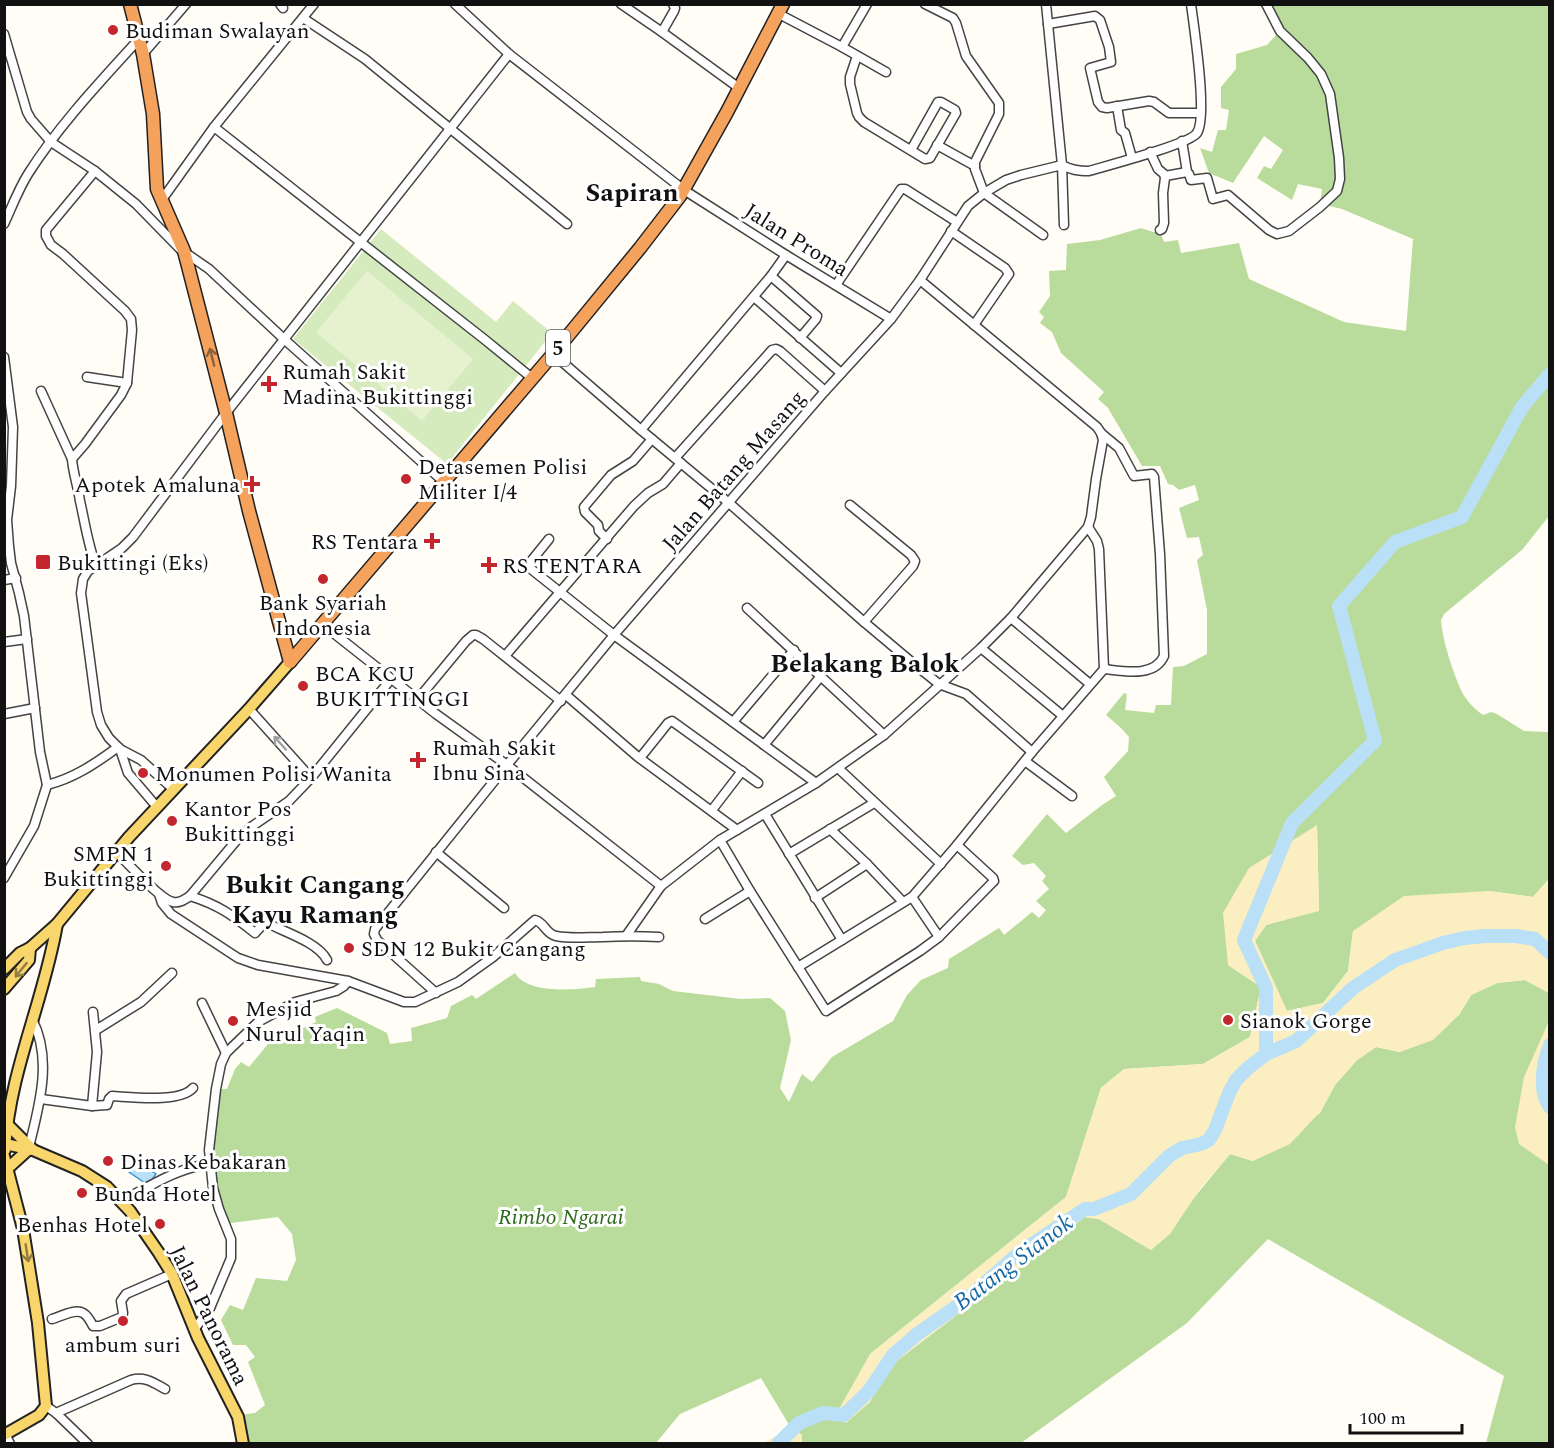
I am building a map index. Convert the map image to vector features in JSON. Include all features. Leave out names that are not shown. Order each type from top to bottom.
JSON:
[{"type":"highway","points":[[130,4],[153,114],[157,189],[184,251],[249,511],[290,662]]},
{"type":"highway","name":"5","points":[[290,662],[553,354],[640,248],[684,190],[781,9]]},
{"type":"main road","points":[[4,969],[20,953],[30,948],[57,924],[116,852],[290,662]]},
{"type":"main road","points":[[4,1151],[8,1125],[7,1108],[48,970],[57,924]]},
{"type":"main road","points":[[4,988],[29,960],[30,948]]},
{"type":"main road","points":[[7,1172],[30,1149],[8,1125]]},
{"type":"main road","name":"Jalan Panorama","points":[[5,1144],[30,1149],[82,1171],[107,1187],[121,1202],[147,1235],[172,1274],[194,1330],[238,1417],[243,1443]]},
{"type":"main road","points":[[4,1156],[23,1229],[38,1323],[46,1406],[39,1415],[7,1438]]},
{"type":"street","points":[[142,54],[186,4]]},
{"type":"street","points":[[161,201],[214,127],[315,4]]},
{"type":"street","name":"Jalan Proma","points":[[455,4],[509,54],[684,190],[891,319]]},
{"type":"street","points":[[621,4],[739,88]]},
{"type":"street","points":[[662,32],[674,11],[673,4]]},
{"type":"street","points":[[842,47],[867,4]]},
{"type":"street","points":[[925,4],[953,18],[966,56],[999,103],[999,114],[976,159],[975,166],[984,193],[1043,235]]},
{"type":"street","points":[[1046,4],[1062,165],[1064,225]]},
{"type":"street","points":[[1062,165],[1071,170],[1089,171],[1193,137],[1199,127],[1200,113],[1199,74],[1191,4]]},
{"type":"street","points":[[1182,141],[1187,172],[1191,180],[1206,178],[1214,200],[1228,195],[1269,230],[1277,234],[1289,231],[1337,191],[1340,178],[1339,158],[1330,94],[1321,74],[1280,31],[1266,4]]},
{"type":"street","points":[[781,9],[886,72]]},
{"type":"street","points":[[1048,24],[1098,17],[1111,62],[1090,69],[1100,105],[1107,108],[1149,101],[1169,113],[1200,113]]},
{"type":"street","points":[[303,18],[365,58],[567,224]]},
{"type":"street","points":[[4,34],[27,112],[51,142],[95,171],[136,204],[184,251],[288,337],[444,482]]},
{"type":"street","points":[[4,224],[27,175],[51,142],[139,39]]},
{"type":"street","points":[[157,807],[128,773],[118,748],[109,738],[97,712],[81,593],[83,579],[88,571],[122,548],[133,537],[226,413],[509,54]]},
{"type":"street","points":[[857,56],[850,80],[859,117],[925,159],[930,158],[956,113],[954,109],[939,102],[911,150]]},
{"type":"street","points":[[1117,106],[1121,130],[1125,133],[1132,158]]},
{"type":"street","points":[[214,127],[532,378]]},
{"type":"street","points":[[937,145],[975,166]]},
{"type":"street","points":[[1150,152],[1158,169],[1165,176],[1164,223],[1160,230]]},
{"type":"street","name":"Jalan Batang Masang","points":[[436,993],[377,940],[374,934],[375,929],[614,635],[825,391],[891,319],[968,207],[984,193],[1006,180],[1062,165]]},
{"type":"street","points":[[72,459],[108,413],[127,383],[132,330],[129,315],[102,288],[51,245],[46,236],[46,230],[95,171]]},
{"type":"street","points":[[1165,176],[1187,172]]},
{"type":"street","points":[[836,285],[901,189],[905,189],[957,222]]},
{"type":"street","points":[[951,231],[1005,268],[1009,274],[974,325]]},
{"type":"street","points":[[641,430],[754,297],[786,255]]},
{"type":"street","points":[[771,276],[817,316],[800,338]]},
{"type":"street","points":[[920,279],[1097,427],[1119,448],[1134,476],[1152,474],[1154,477],[1164,656],[1157,666],[1140,671],[1104,669]]},
{"type":"street","points":[[754,297],[841,373]]},
{"type":"street","points":[[505,656],[634,506],[648,493],[663,484],[678,461],[772,350],[780,351],[825,391]]},
{"type":"street","points":[[553,354],[729,503],[864,622],[939,684],[966,694],[1032,752]]},
{"type":"street","points":[[4,357],[13,427],[7,542],[20,593],[40,752],[47,785],[34,826],[4,878]]},
{"type":"street","points":[[87,377],[127,383]]},
{"type":"street","points":[[41,391],[72,459],[72,469],[96,566]]},
{"type":"street","points":[[626,936],[661,886],[720,840],[816,783],[885,735],[1011,618],[1088,527],[1102,440],[1101,433]]},
{"type":"street","points":[[607,538],[585,512],[585,507],[611,475],[629,465],[652,439]]},
{"type":"street","points":[[850,505],[911,555],[915,561],[913,567],[864,622]]},
{"type":"street","points":[[798,967],[908,900],[941,864],[1032,752],[1104,669],[1099,549],[1088,527]]},
{"type":"street","points":[[549,539],[528,566],[531,569],[614,635],[816,783]]},
{"type":"street","points":[[4,580],[16,578]]},
{"type":"street","points":[[747,608],[885,735]]},
{"type":"street","points":[[1011,618],[1090,684]]},
{"type":"street","points":[[322,624],[661,886]]},
{"type":"street","points":[[417,699],[466,640],[476,635],[737,830]]},
{"type":"street","points":[[4,642],[27,639]]},
{"type":"street","points":[[981,648],[1063,716]]},
{"type":"street","points":[[733,722],[794,650]]},
{"type":"street","points":[[764,745],[821,676]]},
{"type":"street","points":[[116,852],[167,900],[184,901],[236,841],[251,827],[284,805],[311,778],[391,679]]},
{"type":"street","points":[[4,714],[34,708]]},
{"type":"street","points":[[249,708],[311,778]]},
{"type":"street","points":[[640,758],[672,721],[758,783]]},
{"type":"street","points":[[47,785],[63,781],[93,766],[118,748]]},
{"type":"street","points":[[118,748],[141,760],[174,789]]},
{"type":"street","points":[[1025,761],[1072,796]]},
{"type":"street","points":[[838,768],[941,864]]},
{"type":"street","points":[[712,810],[742,771]]},
{"type":"street","points":[[789,854],[874,803]]},
{"type":"street","points":[[765,814],[842,940]]},
{"type":"street","points":[[830,829],[908,900],[939,936]]},
{"type":"street","points":[[720,840],[826,1011],[911,957],[939,936],[994,880],[957,845]]},
{"type":"street","points":[[436,852],[504,908]]},
{"type":"street","points":[[815,898],[867,864]]},
{"type":"street","points":[[705,920],[750,891]]},
{"type":"street","points":[[159,894],[162,903],[171,914],[238,958],[258,965],[348,981],[404,1002],[415,1002],[454,985],[535,920],[541,922],[549,933],[555,936],[659,937]]},
{"type":"street","points":[[190,896],[211,903],[232,915],[255,933],[265,922],[311,944],[324,953],[327,960]]},
{"type":"street","points":[[96,1030],[141,1002],[172,973]]},
{"type":"street","points":[[194,1330],[210,1308],[232,1251],[231,1239],[213,1188],[209,1150],[221,1064],[226,1053],[258,1022],[295,1002],[336,991],[348,981]]},
{"type":"street","points":[[202,1003],[226,1053]]},
{"type":"street","points":[[92,1106],[97,1052],[93,1012]]},
{"type":"street","points":[[30,1149],[41,1099],[43,1058],[41,1039],[32,1019]]},
{"type":"street","points":[[41,1099],[107,1106],[112,1096],[172,1096],[185,1094],[193,1088]]},
{"type":"street","points":[[121,1202],[178,1172],[203,1165]]},
{"type":"street","points":[[52,1319],[80,1312],[84,1313],[93,1326],[100,1326],[122,1317],[121,1300],[126,1294],[172,1274]]},
{"type":"street","points":[[56,1413],[139,1378],[146,1379],[165,1389]]},
{"type":"street","points":[[46,1406],[88,1443]]},
{"type":"green space","name":"Rimbo Ngarai","points":[[1264,5],[1549,5],[1549,516],[1522,550],[1444,614],[1441,620],[1455,674],[1463,693],[1473,707],[1483,715],[1491,712],[1497,714],[1524,731],[1549,732],[1549,879],[1533,897],[1489,891],[1353,931],[1348,971],[1323,1003],[1287,1011],[1255,941],[1266,925],[1319,910],[1317,825],[1228,965],[1261,987],[1250,1037],[1203,1064],[1124,1069],[1101,1088],[1066,1197],[870,1354],[869,1403],[894,1363],[1085,1217],[1099,1219],[1151,1250],[1230,1154],[1253,1161],[1320,1113],[1335,1085],[1357,1060],[1376,1047],[1400,1052],[1459,1015],[1471,995],[1497,983],[1525,980],[1549,993],[1549,1021],[1540,1043],[1549,1165],[1549,1443],[1486,1443],[1504,1376],[1268,1239],[1187,1323],[1021,1443],[802,1443],[802,1435],[791,1428],[761,1378],[680,1414],[656,1443],[242,1443],[239,1415],[255,1413],[265,1405],[248,1362],[255,1357],[246,1345],[233,1345],[221,1320],[230,1305],[243,1310],[256,1278],[287,1281],[296,1260],[292,1234],[278,1217],[223,1224],[210,1172],[217,1089],[227,1089],[235,1069],[241,1062],[249,1067],[268,1044],[316,1022],[315,1017],[337,1008],[387,1033],[390,1044],[412,1041],[411,1028],[447,1018],[451,1006],[472,995],[476,999],[515,973],[521,980],[530,984],[552,989],[595,987],[596,979],[640,977],[641,981],[659,984],[673,991],[741,999],[770,998],[785,1011],[791,1040],[780,1088],[789,1102],[802,1074],[812,1082],[832,1057],[893,1021],[907,995],[921,980],[948,968],[949,959],[999,928],[1004,935],[1032,912],[1039,918],[1046,910],[1036,901],[1049,889],[1042,881],[1046,876],[1034,863],[1023,865],[1012,856],[1047,814],[1066,833],[1116,796],[1104,777],[1128,751],[1129,737],[1106,715],[1124,693],[1127,694],[1125,710],[1154,713],[1156,705],[1171,705],[1173,667],[1184,666],[1207,654],[1207,610],[1197,560],[1203,555],[1199,537],[1187,538],[1179,508],[1199,500],[1195,485],[1179,490],[1168,484],[1160,466],[1142,466],[1108,408],[1098,399],[1104,392],[1061,353],[1052,332],[1040,323],[1044,317],[1039,312],[1050,296],[1049,271],[1066,270],[1067,244],[1100,240],[1141,228],[1160,232],[1164,242],[1178,240],[1181,253],[1239,243],[1249,279],[1344,322],[1406,331],[1413,239],[1342,209],[1320,204],[1322,189],[1298,184],[1292,200],[1257,178],[1264,166],[1271,169],[1283,150],[1264,136],[1233,183],[1209,173],[1200,148],[1212,152],[1218,130],[1226,130],[1229,110],[1221,108],[1221,87],[1236,69],[1236,54],[1267,45],[1279,32]]},
{"type":"green space","points":[[381,229],[496,322],[513,301],[552,333],[447,464],[293,339]]},
{"type":"green space","points":[[367,271],[473,359],[422,421],[316,332]]},
{"type":"sand","points":[[1317,825],[1319,911],[1266,925],[1255,941],[1287,1011],[1323,1003],[1348,971],[1353,931],[1404,896],[1489,891],[1533,897],[1549,879],[1549,993],[1525,980],[1497,983],[1471,995],[1459,1015],[1433,1040],[1400,1052],[1376,1047],[1357,1060],[1335,1085],[1320,1112],[1290,1144],[1253,1161],[1230,1154],[1200,1189],[1170,1234],[1151,1250],[1099,1219],[1085,1217],[894,1363],[869,1403],[846,1423],[835,1416],[870,1354],[1066,1197],[1101,1088],[1124,1069],[1203,1064],[1250,1037],[1261,987],[1228,965],[1223,913],[1249,868]]},
{"type":"sand","points":[[1549,1021],[1550,1165],[1519,1144],[1515,1127],[1524,1077]]},
{"type":"sand","points":[[791,1428],[802,1435],[802,1443],[763,1443]]},
{"type":"water","points":[[137,1161],[156,1174],[148,1185],[129,1172]]},
{"type":"waterway","points":[[1266,1054],[1266,988],[1244,940],[1292,823],[1375,741],[1339,606],[1395,542],[1462,517],[1522,407],[1550,374]]},
{"type":"waterway","name":"Batang Sianok","points":[[778,1444],[799,1423],[823,1413],[844,1415],[869,1391],[893,1355],[916,1335],[967,1299],[1019,1253],[1085,1209],[1094,1209],[1131,1194],[1169,1156],[1182,1148],[1209,1140],[1236,1080],[1248,1068],[1266,1054],[1296,1041],[1353,988],[1395,960],[1443,943],[1485,936],[1535,939],[1550,953]]},
{"type":"waterway","name":"Batang Sianok","points":[[1550,1045],[1543,1077],[1544,1093],[1550,1107]]},
{"type":"place","name":"Budiman Swalayan","points":[[113,30]]},
{"type":"place","name":"Rumah Sakit Madina Bukittinggi","points":[[269,384]]},
{"type":"place","name":"Detasemen Polisi Militer I/4","points":[[406,479]]},
{"type":"place","name":"Apotek Amaluna","points":[[252,484]]},
{"type":"place","name":"RS Tentara","points":[[432,541]]},
{"type":"place","name":"Bukittingi (Eks)","points":[[43,562]]},
{"type":"place","name":"RS TENTARA","points":[[489,565]]},
{"type":"place","name":"Bank Syariah Indonesia","points":[[323,579]]},
{"type":"place","name":"BCA KCU BUKITTINGGI","points":[[303,686]]},
{"type":"place","name":"Rumah Sakit Ibnu Sina","points":[[418,760]]},
{"type":"place","name":"Monumen Polisi Wanita","points":[[143,773]]},
{"type":"place","name":"Kantor Pos Bukittinggi","points":[[172,821]]},
{"type":"place","name":"SMPN 1 Bukittinggi","points":[[166,866]]},
{"type":"place","name":"SDN 12 Bukit Cangang","points":[[349,948]]},
{"type":"place","name":"Sianok Gorge","points":[[1228,1020]]},
{"type":"place","name":"Mesjid Nurul Yaqin","points":[[233,1021]]},
{"type":"place","name":"Dinas Kebakaran","points":[[108,1161]]},
{"type":"place","name":"Bunda Hotel","points":[[82,1193]]},
{"type":"place","name":"Benhas Hotel","points":[[160,1224]]},
{"type":"place","name":"ambum suri","points":[[123,1321]]},
{"type":"district","name":"Sapiran","points":[[632,192]]},
{"type":"district","name":"Belakang Balok","points":[[865,663]]},
{"type":"district","name":"Bukit Cangang Kayu Ramang","points":[[315,899]]}]
